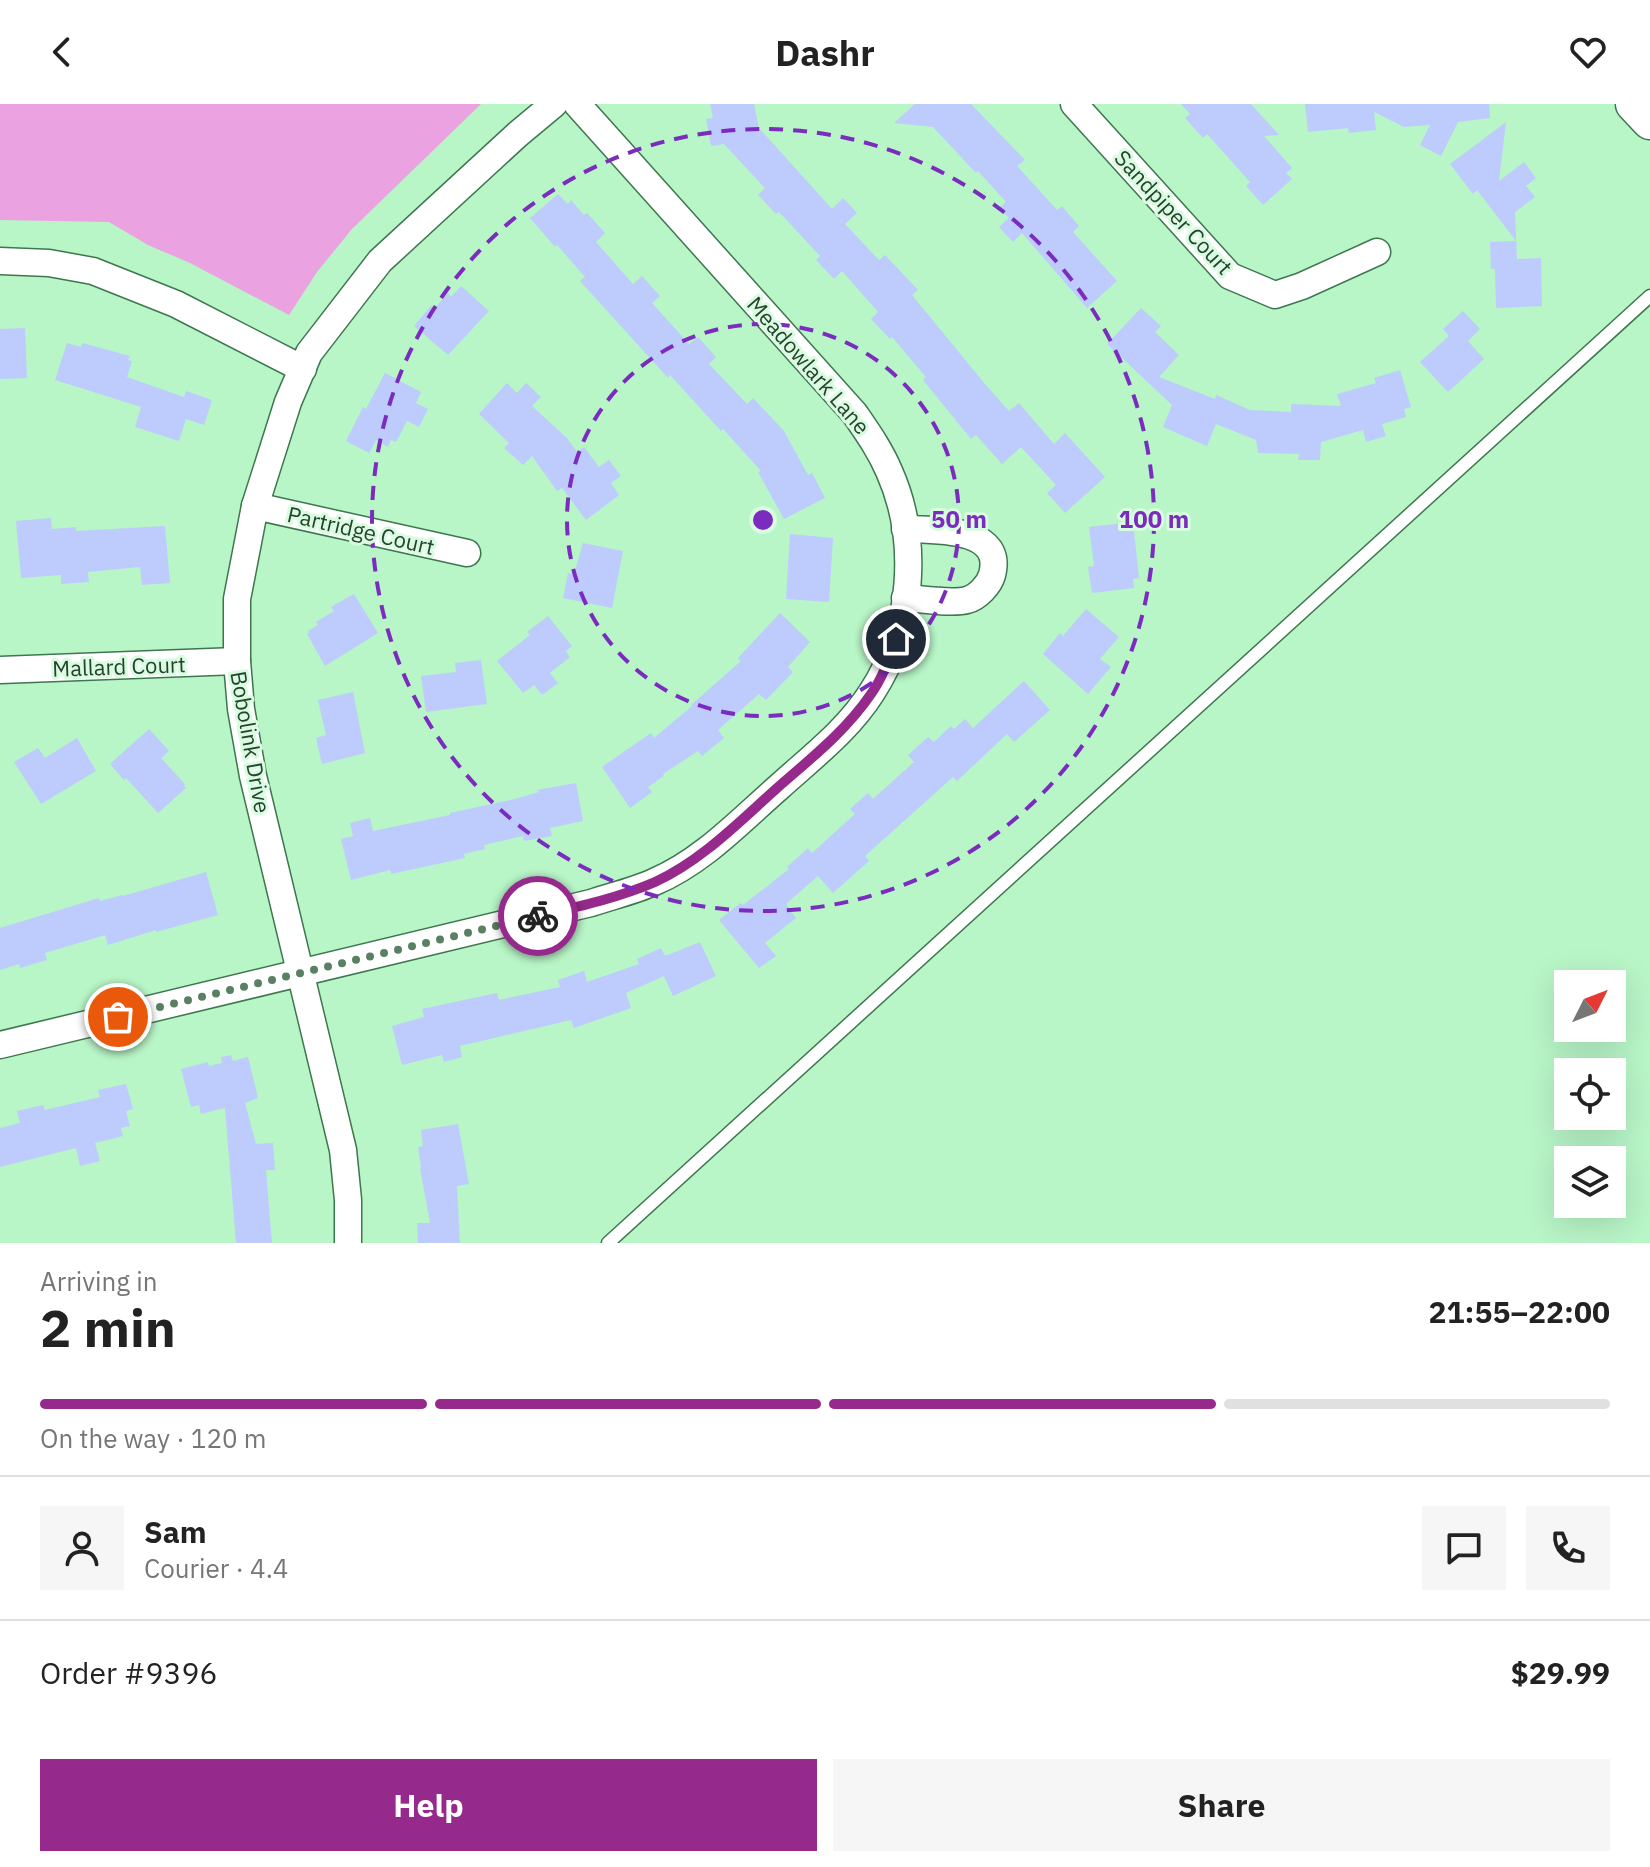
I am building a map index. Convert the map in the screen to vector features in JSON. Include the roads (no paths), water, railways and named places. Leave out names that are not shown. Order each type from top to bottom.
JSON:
[{"type":"street","name":"Bobolink Drive","points":[[348,1243],[343,1150],[253,776],[241,709],[237,599],[255,506],[288,402],[309,353],[380,261],[554,104]]},
{"type":"street","name":"Meadowlark Lane","points":[[0,1045],[591,903],[655,882],[714,844],[844,729],[871,694],[887,666],[904,611],[909,557],[902,511],[891,474],[874,440],[855,414],[577,104]]},
{"type":"street","name":"Sandpiper Court","points":[[1074,104],[1230,276],[1275,295],[1377,252]]},
{"type":"street","points":[[1634,104],[1650,121]]},
{"type":"street","points":[[0,261],[49,263],[93,271],[176,304],[303,369]]},
{"type":"street","name":"Partridge Court","points":[[255,506],[467,553]]},
{"type":"street","points":[[905,529],[945,530],[973,537],[989,547],[995,562],[990,580],[977,596],[965,601],[905,598]]},
{"type":"street","name":"Mallard Court","points":[[0,670],[237,661]]},
{"type":"lane","points":[[608,1243],[1650,296]]}]
